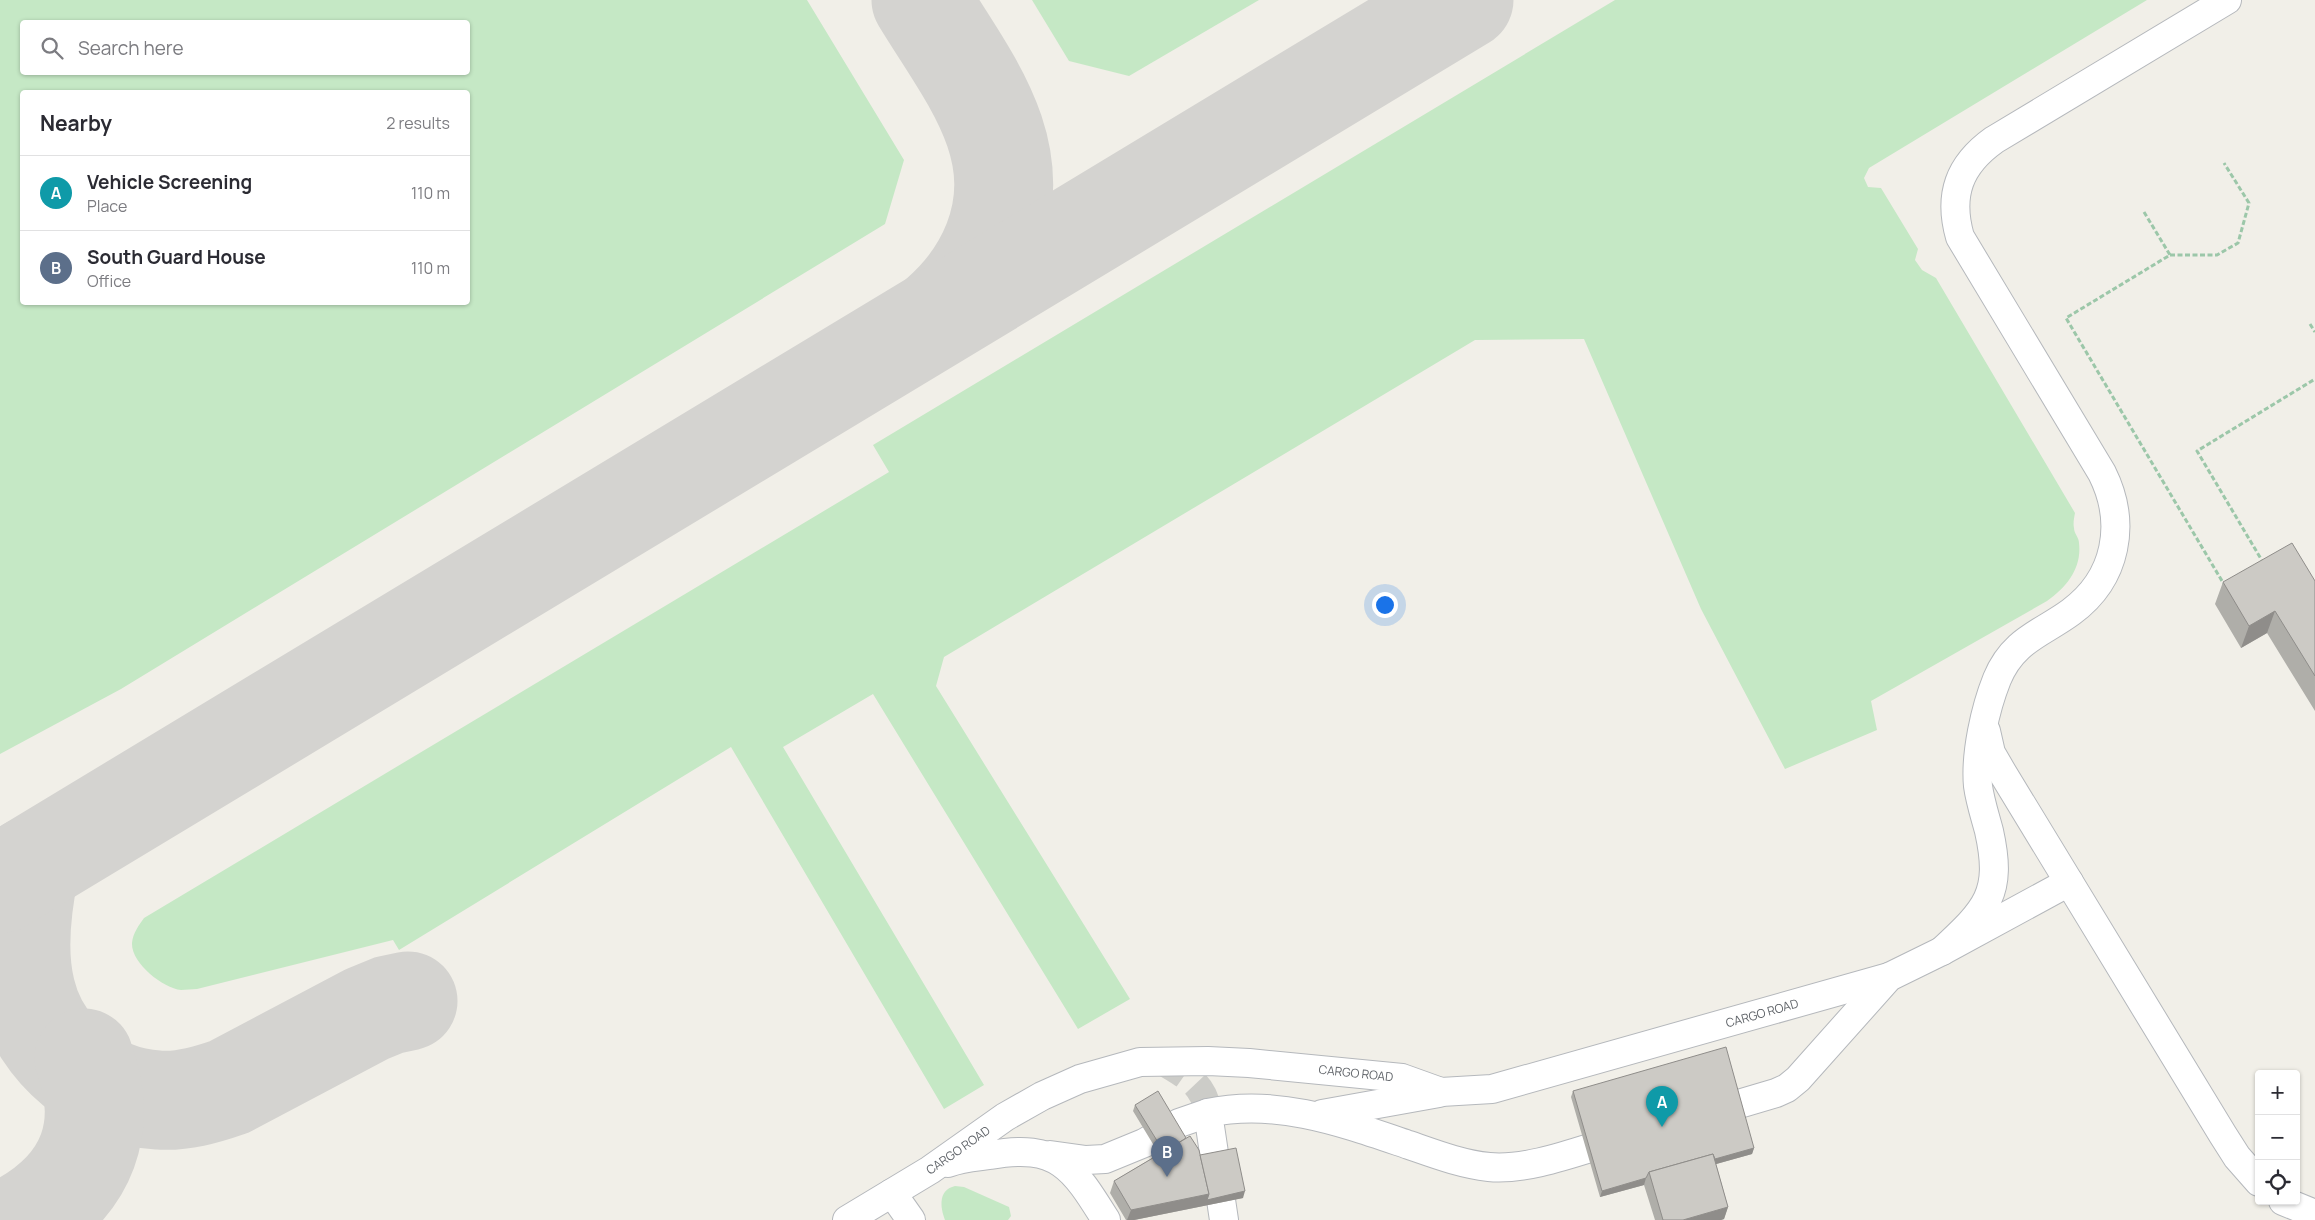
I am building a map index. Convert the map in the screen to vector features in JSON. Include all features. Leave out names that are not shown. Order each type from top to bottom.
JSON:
[{"type":"lane","points":[[1942,951],[1981,913],[1993,886],[1995,858],[1978,787],[1979,761],[1986,714],[1998,677],[2010,656],[2027,638],[2059,620],[2086,600],[2098,584],[2112,551],[2115,520],[2114,504],[2102,473],[1960,237],[1955,220],[1958,186],[1971,160],[1994,140],[2227,0]]},
{"type":"lane","points":[[1986,714],[1986,736],[1992,753],[2223,1135],[2237,1157],[2255,1177]]},
{"type":"lane","points":[[1681,1121],[1788,1088],[1889,977],[1942,951],[2069,882]]},
{"type":"lane","name":"CARGO ROAD","points":[[848,1220],[930,1170],[1006,1116],[1042,1096],[1080,1078],[1140,1062],[1208,1061],[1393,1077],[1402,1078],[1441,1092],[1492,1089],[1889,977]]},
{"type":"lane","points":[[1315,1115],[1441,1092]]},
{"type":"lane","points":[[930,1170],[952,1161],[1012,1151],[1030,1151],[1086,1160],[1105,1159],[1144,1143],[1179,1123],[1225,1109],[1250,1108],[1315,1115],[1341,1122],[1457,1162],[1491,1167],[1538,1163],[1643,1132]]},
{"type":"lane","points":[[1208,1113],[1224,1220]]},
{"type":"lane","points":[[1046,1155],[1064,1164],[1080,1179],[1106,1220]]},
{"type":"lane","points":[[892,1193],[911,1220]]},
{"type":"lane","points":[[2292,1205],[2315,1214]]},
{"type":"path","points":[[2224,163],[2249,203],[2238,242],[2217,255],[2170,255],[2066,318],[2226,586]]},
{"type":"path","points":[[2144,212],[2170,255]]},
{"type":"path","points":[[2310,324],[2315,332]]},
{"type":"path","points":[[2265,564],[2197,451],[2315,379]]},
{"type":"green space","points":[[0,0],[807,0],[904,160],[885,224],[121,689],[0,754]]},
{"type":"green space","points":[[1032,0],[1259,0],[1129,76],[1069,61]]},
{"type":"green space","points":[[1615,0],[2147,0],[1869,168],[1864,178],[1868,187],[1881,188],[1918,249],[1915,260],[1922,270],[1936,278],[2075,513],[2074,526],[2079,541],[2078,561],[2072,576],[2054,596],[1871,701],[1877,730],[1785,769],[1701,609],[1584,339],[1475,340],[944,657],[936,686],[1130,999],[1078,1029],[873,694],[783,747],[984,1085],[944,1109],[731,747],[399,950],[393,940],[197,989],[183,990],[157,980],[142,966],[133,951],[132,943],[137,929],[144,918],[889,472],[873,445]]},
{"type":"green space","points":[[955,1186],[964,1187],[1009,1207],[1011,1216],[1008,1220],[945,1220],[941,1205],[943,1195],[949,1188]]},
{"type":"building","points":[[2292,543],[2315,581],[2315,676],[2275,611],[2249,626],[2223,582]]},
{"type":"building","points":[[1726,1047],[1754,1148],[1715,1159],[1713,1154],[1649,1172],[1646,1178],[1602,1191],[1573,1091]]},
{"type":"building","points":[[1158,1091],[1186,1138],[1164,1152],[1135,1105]]},
{"type":"building","points":[[1190,1136],[1199,1150],[1209,1194],[1131,1210],[1114,1181]]},
{"type":"building","points":[[1236,1148],[1245,1191],[1207,1200],[1209,1194],[1200,1155]]},
{"type":"building","points":[[1713,1154],[1728,1207],[1683,1220],[1663,1220],[1649,1172]]},
{"type":"taxiway","points":[[921,0],[957,56],[988,114],[998,143],[1003,174],[1002,207],[989,251],[971,281],[940,315]]},
{"type":"taxiway","points":[[0,884],[1464,0]]},
{"type":"taxiway","points":[[30,866],[21,928],[21,960],[26,991],[33,1013],[44,1033],[74,1067],[93,1080],[114,1090],[135,1097],[158,1100],[185,1099],[212,1093],[229,1087],[367,1014],[389,1005],[408,1001]]},
{"type":"taxiway","points":[[25,1220],[47,1205],[64,1189],[78,1171],[88,1151],[93,1130],[94,1107],[91,1083],[84,1058]]},
{"type":"tunnel","points":[[1161,1060],[1198,1087],[1206,1102],[1208,1113]]},
{"type":"place","name":"Vehicle Screening","points":[[1662,1127]]},
{"type":"place","name":"South Guard House","points":[[1167,1177]]}]
